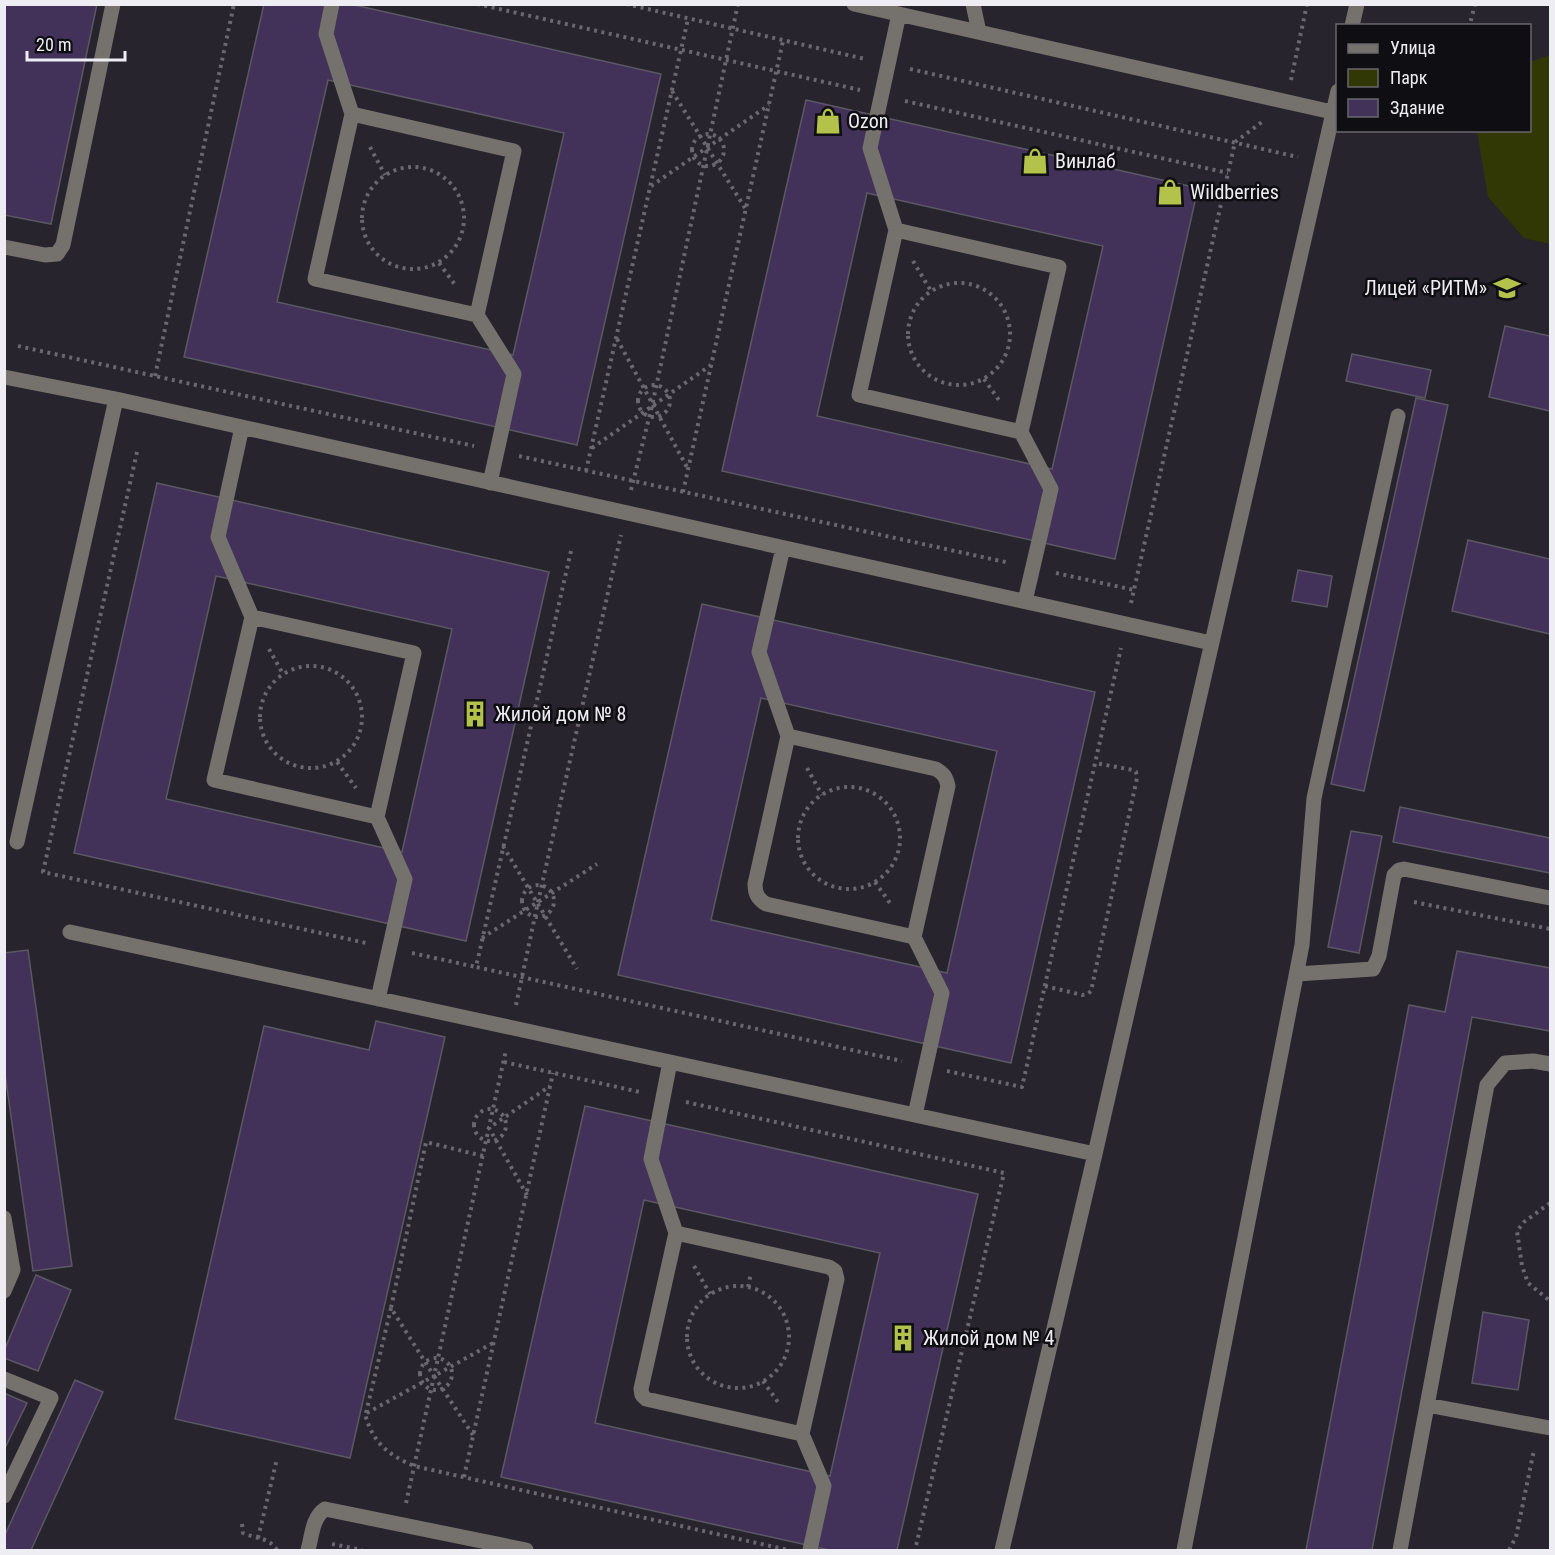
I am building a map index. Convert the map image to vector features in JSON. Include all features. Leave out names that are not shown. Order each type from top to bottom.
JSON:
[{"type":"street","points":[[4,247],[45,255],[57,254],[63,245],[113,4]]},
{"type":"street","points":[[332,4],[326,34],[352,114],[315,279],[477,315]]},
{"type":"street","points":[[854,4],[1332,112]]},
{"type":"street","points":[[973,4],[979,32]]},
{"type":"street","points":[[1352,24],[1357,4]]},
{"type":"street","points":[[899,15],[870,148],[896,231],[859,395],[1021,432]]},
{"type":"street","points":[[1002,1551],[1336,98]]},
{"type":"street","points":[[352,114],[514,151],[477,315],[514,374],[490,483]]},
{"type":"street","points":[[896,231],[1059,267],[1021,432],[1051,489],[1025,602]]},
{"type":"street","points":[[4,377],[116,399],[1211,644]]},
{"type":"street","points":[[17,842],[116,399]]},
{"type":"street","points":[[1184,1551],[1297,974],[1302,945],[1314,798],[1398,416]]},
{"type":"street","points":[[242,427],[218,537],[252,616],[214,780],[377,817]]},
{"type":"street","points":[[783,548],[759,652],[788,736],[755,884],[755,893],[760,900],[778,906],[914,937]]},
{"type":"street","points":[[252,616],[414,653],[377,817],[405,879],[378,999]]},
{"type":"street","points":[[788,736],[936,769],[943,773],[948,786],[914,937],[942,993],[915,1115]]},
{"type":"street","points":[[1297,974],[1373,969],[1379,956],[1394,875],[1399,870],[1404,869],[1551,898]]},
{"type":"street","points":[[70,932],[1095,1154]]},
{"type":"street","points":[[1400,1551],[1487,1085],[1505,1063],[1533,1061],[1551,1064]]},
{"type":"street","points":[[670,1062],[651,1159],[676,1233],[641,1389],[642,1395],[646,1399],[802,1434]]},
{"type":"street","points":[[4,1218],[13,1270],[4,1291]]},
{"type":"street","points":[[676,1233],[829,1267],[835,1271],[837,1279],[802,1434],[824,1486],[810,1551]]},
{"type":"street","points":[[4,1379],[51,1398],[4,1496]]},
{"type":"street","points":[[1427,1405],[1544,1427]]},
{"type":"street","points":[[308,1551],[315,1518],[325,1509],[526,1551]]},
{"type":"path","points":[[154,376],[234,4]]},
{"type":"path","points":[[477,4],[1228,173]]},
{"type":"path","points":[[626,4],[1322,162]]},
{"type":"path","points":[[401,1524],[538,902],[652,406],[738,4]]},
{"type":"path","points":[[1287,103],[1307,4]]},
{"type":"path","points":[[1470,24],[1475,4]]},
{"type":"path","points":[[586,471],[688,18]]},
{"type":"path","points":[[683,492],[783,41]]},
{"type":"path","points":[[672,91],[745,209]]},
{"type":"path","points":[[650,187],[769,105]]},
{"type":"path","points":[[709,134],[719,139],[724,151],[717,163],[706,166],[693,157],[692,148],[700,136],[709,134]]},
{"type":"path","points":[[1115,677],[1235,142]]},
{"type":"path","points":[[416,167],[446,178],[457,191],[463,206],[464,222],[460,238],[452,251],[439,263],[422,268],[404,268],[388,262],[374,251],[365,236],[362,218],[365,201],[373,186],[386,175],[400,168],[416,167]]},
{"type":"path","points":[[962,283],[978,286],[992,294],[1002,307],[1009,322],[1010,338],[1006,354],[998,367],[984,379],[967,384],[950,384],[933,379],[920,367],[911,352],[908,335],[911,317],[919,302],[931,291],[946,284],[962,283]]},
{"type":"path","points":[[616,338],[688,470]]},
{"type":"path","points":[[18,346],[1134,590]]},
{"type":"path","points":[[591,449],[711,365]]},
{"type":"path","points":[[648,386],[663,388],[669,395],[669,408],[658,416],[643,413],[638,399],[643,389],[648,386]]},
{"type":"path","points":[[137,452],[43,872],[568,988]]},
{"type":"path","points":[[476,967],[571,551]]},
{"type":"path","points":[[315,666],[330,669],[344,677],[355,690],[361,705],[363,721],[359,736],[350,750],[337,762],[320,767],[303,767],[286,762],[272,750],[264,735],[260,718],[263,700],[272,685],[284,674],[298,667],[315,666]]},
{"type":"path","points":[[1045,986],[1082,995],[1091,991],[1137,778],[1133,770],[1095,763]]},
{"type":"path","points":[[860,788],[882,799],[893,811],[899,826],[900,842],[897,857],[888,871],[875,882],[858,888],[840,888],[824,882],[810,871],[801,856],[798,838],[801,821],[810,806],[822,795],[836,789],[860,788]]},
{"type":"path","points":[[503,846],[577,969]]},
{"type":"path","points":[[482,938],[597,864]]},
{"type":"path","points":[[542,885],[552,893],[553,907],[545,915],[535,916],[525,910],[522,898],[529,887],[542,885]]},
{"type":"path","points":[[1390,897],[1551,929]]},
{"type":"path","points":[[504,1062],[1004,1173],[915,1551]]},
{"type":"path","points":[[464,1477],[554,1072]]},
{"type":"path","points":[[489,1128],[550,1086]]},
{"type":"path","points":[[493,1109],[504,1118],[505,1131],[502,1136],[486,1140],[476,1133],[474,1122],[479,1113],[493,1109]]},
{"type":"path","points":[[489,1128],[526,1195]]},
{"type":"path","points":[[483,1156],[426,1142],[391,1308],[365,1414],[370,1432],[381,1445],[398,1458],[414,1466],[792,1551]]},
{"type":"path","points":[[1551,1203],[1524,1222],[1517,1231],[1522,1266],[1528,1283],[1551,1301]]},
{"type":"path","points":[[748,1287],[763,1292],[784,1314],[789,1344],[784,1359],[775,1372],[763,1381],[738,1388],[725,1386],[710,1380],[690,1356],[687,1340],[688,1324],[693,1312],[710,1294],[722,1288],[748,1287]]},
{"type":"path","points":[[391,1308],[473,1435]]},
{"type":"path","points":[[365,1414],[494,1342]]},
{"type":"path","points":[[438,1359],[446,1361],[450,1367],[451,1380],[443,1389],[431,1389],[422,1382],[420,1371],[425,1362],[438,1359]]},
{"type":"path","points":[[1509,1551],[1516,1537],[1544,1427]]},
{"type":"path","points":[[258,1538],[277,1459]]},
{"type":"path","points":[[242,1524],[243,1533],[266,1539],[277,1551]]},
{"type":"green space","points":[[1550,55],[1550,244],[1524,238],[1488,197],[1477,132],[1531,132],[1531,62]]},
{"type":"building","points":[[4,4],[97,4],[51,224],[4,215]]},
{"type":"building","points":[[264,4],[350,4],[661,74],[577,445],[184,357]],"holes":[[[328,80],[564,133],[513,355],[277,302]]]},
{"type":"building","points":[[806,100],[1198,188],[1115,559],[722,471]],"holes":[[[867,193],[1103,246],[1052,469],[817,416]]]},
{"type":"building","points":[[1505,326],[1550,336],[1550,411],[1489,397]]},
{"type":"building","points":[[1352,354],[1431,370],[1425,398],[1346,381]]},
{"type":"building","points":[[1416,398],[1448,405],[1364,791],[1331,784]]},
{"type":"building","name":"Жилой дом № 8","points":[[157,483],[549,572],[466,941],[74,853]],"holes":[[[216,576],[452,629],[402,852],[166,799]]]},
{"type":"building","points":[[1468,540],[1550,559],[1550,634],[1452,611]]},
{"type":"building","points":[[1298,570],[1332,576],[1327,607],[1292,601]]},
{"type":"building","points":[[702,604],[1095,692],[1011,1063],[618,975]],"holes":[[[761,698],[997,751],[947,973],[711,920]]]},
{"type":"building","points":[[1400,807],[1550,838],[1550,873],[1393,842]]},
{"type":"building","points":[[1351,831],[1382,836],[1359,953],[1328,947]]},
{"type":"building","points":[[28,950],[72,1266],[33,1271],[4,1067],[4,953]]},
{"type":"building","points":[[1457,951],[1550,968],[1550,1031],[1472,1017],[1372,1550],[1306,1550],[1409,1005],[1445,1012]]},
{"type":"building","points":[[376,1021],[445,1037],[350,1458],[175,1419],[264,1026],[369,1050]]},
{"type":"building","name":"Жилой дом № 4","points":[[585,1106],[978,1194],[897,1550],[829,1550],[501,1477]],"holes":[[[644,1200],[880,1253],[830,1476],[595,1423]]]},
{"type":"building","points":[[36,1275],[71,1290],[38,1371],[4,1358],[4,1351]]},
{"type":"building","points":[[1483,1312],[1529,1320],[1518,1390],[1472,1383]]},
{"type":"building","points":[[75,1380],[103,1392],[31,1550],[4,1550],[4,1537]]},
{"type":"building","points":[[4,1393],[27,1403],[4,1450]]},
{"type":"place","name":"Ozon","points":[[828,121]]},
{"type":"place","name":"Винлаб","points":[[1035,161]]},
{"type":"place","name":"Wildberries","points":[[1170,192]]},
{"type":"place","name":"Лицей «РИТМ»","points":[[1507,288]]},
{"type":"place","name":"Жилой дом № 8","points":[[475,714]]},
{"type":"place","name":"Жилой дом № 4","points":[[903,1338]]}]
